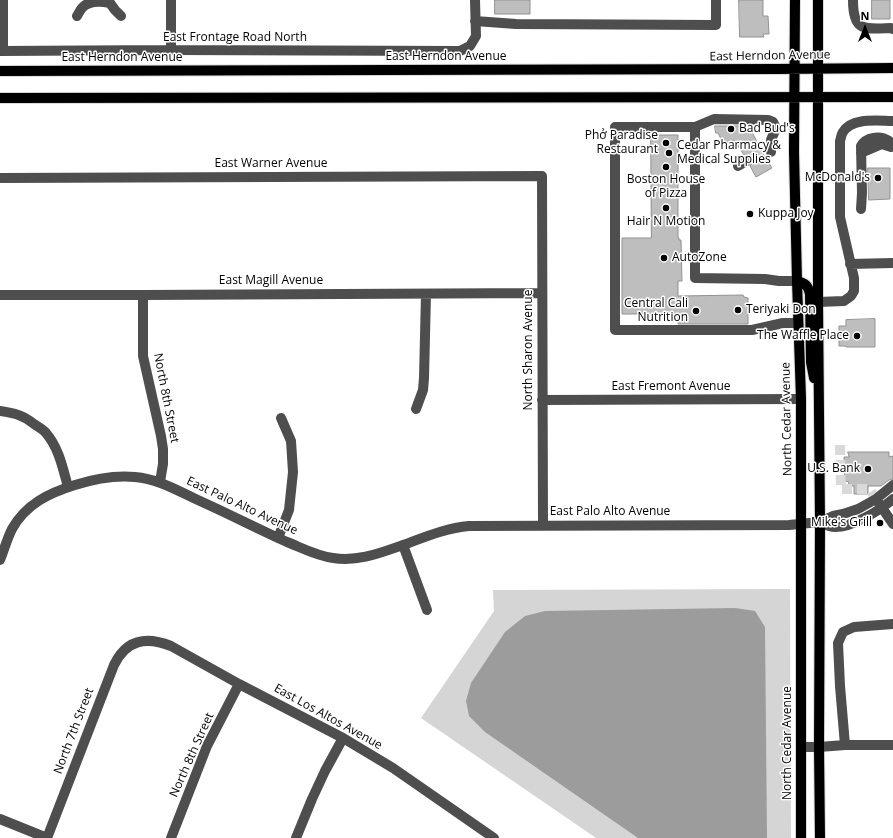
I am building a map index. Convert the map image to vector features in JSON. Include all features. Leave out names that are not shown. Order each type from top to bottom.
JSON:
[{"type":"main road","name":"North Cedar Avenue","points":[[794,0],[796,281],[801,399],[801,838]]},
{"type":"main road","points":[[818,0],[817,97],[820,522],[820,838]]},
{"type":"main road","name":"East Herndon Avenue","points":[[0,71],[893,68]]},
{"type":"main road","points":[[0,98],[893,97]]},
{"type":"main road","points":[[796,281],[804,283],[809,288],[811,362],[819,402]]},
{"type":"street","points":[[2,51],[3,0]]},
{"type":"street","points":[[171,0],[171,50]]},
{"type":"street","points":[[475,0],[475,21],[516,24],[716,25],[716,0]]},
{"type":"street","points":[[853,0],[854,16],[861,26],[866,28],[893,29]]},
{"type":"street","points":[[77,16],[83,7],[88,3],[98,1],[110,3],[121,16]]},
{"type":"street","name":"East Frontage Road North","points":[[2,51],[460,51],[470,46],[476,36],[475,21]]},
{"type":"street","points":[[771,152],[771,140],[776,128],[773,122],[768,120],[714,119],[695,127],[614,127],[615,330],[752,330],[783,323],[798,323]]},
{"type":"street","points":[[818,302],[839,302],[848,299],[854,291],[854,284],[840,217],[840,141],[842,133],[848,127],[857,122],[893,121]]},
{"type":"street","points":[[695,127],[695,278],[796,281]]},
{"type":"street","points":[[860,209],[862,193],[861,146],[863,143],[874,138],[881,138],[889,141],[893,147]]},
{"type":"street","points":[[738,166],[747,161]]},
{"type":"street","name":"East Warner Avenue","points":[[0,178],[542,176]]},
{"type":"street","name":"North Sharon Avenue","points":[[542,176],[543,525]]},
{"type":"street","points":[[850,264],[893,263]]},
{"type":"street","name":"East Magill Avenue","points":[[0,295],[542,293]]},
{"type":"street","points":[[416,409],[424,378],[426,294]]},
{"type":"street","name":"North 8th Street","points":[[144,295],[144,356],[163,449],[163,464],[160,482]]},
{"type":"street","name":"East Fremont Avenue","points":[[542,400],[801,399]]},
{"type":"street","points":[[0,411],[14,413],[46,432],[60,459],[68,487]]},
{"type":"street","points":[[278,538],[289,510],[293,472],[291,441],[281,418]]},
{"type":"street","name":"East Palo Alto Avenue","points":[[0,560],[3,542],[18,520],[35,503],[56,491],[103,478],[134,477],[160,482],[278,538],[319,555],[346,560],[373,556],[445,530],[458,527],[543,525],[789,525],[820,522],[833,527],[846,525],[864,518],[879,503]]},
{"type":"street","points":[[879,503],[893,485]]},
{"type":"street","points":[[879,503],[893,499]]},
{"type":"street","points":[[879,503],[893,524]]},
{"type":"street","points":[[403,545],[427,610]]},
{"type":"street","points":[[845,745],[838,643],[843,632],[854,627],[893,624]]},
{"type":"street","name":"East Los Altos Avenue","points":[[138,642],[154,641],[171,646],[343,738],[393,768],[494,838]]},
{"type":"street","name":"North 7th Street","points":[[47,838],[114,665],[122,651],[138,642]]},
{"type":"street","name":"North 8th Street","points":[[171,838],[207,746],[240,684]]},
{"type":"street","points":[[296,838],[315,792],[343,738]]},
{"type":"street","points":[[801,748],[819,748],[845,745],[893,745]]},
{"type":"street","points":[[0,819],[47,838]]},
{"type":"shaded area","points":[[790,589],[791,838],[596,838],[421,718],[494,611],[493,590]]},
{"type":"shaded area","points":[[735,608],[755,611],[765,627],[767,838],[638,838],[485,732],[469,716],[466,701],[471,683],[505,632],[525,616],[545,611]]},
{"type":"building","points":[[495,0],[530,0],[530,14],[495,14]]},
{"type":"building","points":[[739,0],[763,0],[763,16],[768,16],[769,34],[763,34],[764,37],[740,37]]},
{"type":"building","points":[[872,0],[890,0],[890,19],[872,19]]},
{"type":"building","points":[[715,126],[749,126],[772,168],[756,177],[750,166],[753,161],[752,158],[744,155],[734,140],[723,143],[718,133],[716,133]]},
{"type":"building","points":[[651,135],[678,135],[678,238],[681,240],[682,281],[678,281],[678,296],[743,295],[744,297],[748,298],[748,324],[678,324],[678,314],[622,314],[622,238],[651,238]]},
{"type":"building","name":"McDonald's","points":[[868,168],[890,168],[890,199],[869,200]]},
{"type":"building","name":"The Waffle Place","points":[[875,319],[875,347],[839,346],[839,326],[846,326],[846,320]]},
{"type":"building","name":"U.S. Bank","points":[[848,452],[889,452],[889,457],[893,456],[893,479],[881,486],[868,486],[868,494],[854,494],[854,486],[848,486],[849,482],[845,481],[844,457],[849,457]]},
{"type":"tunnel","points":[[747,161],[762,152]]},
{"type":"tunnel","points":[[840,445],[841,489],[868,489],[876,499]]},
{"type":"place","name":"Bad Bud's","points":[[731,129]]},
{"type":"place","name":"Phở Paradise Restaurant","points":[[666,143]]},
{"type":"place","name":"Cedar Pharmacy & Medical Supplies","points":[[669,153]]},
{"type":"place","name":"Boston House of Pizza","points":[[666,167]]},
{"type":"place","name":"McDonald's","points":[[878,178]]},
{"type":"place","name":"Hair N Motion","points":[[666,208]]},
{"type":"place","name":"Kuppa Joy","points":[[750,214]]},
{"type":"place","name":"AutoZone","points":[[664,258]]},
{"type":"place","name":"Teriyaki Don","points":[[738,310]]},
{"type":"place","name":"Central Cali Nutrition","points":[[696,311]]},
{"type":"place","name":"The Waffle Place","points":[[857,336]]},
{"type":"place","name":"U.S. Bank","points":[[868,469]]},
{"type":"place","name":"Mike's Grill","points":[[880,523]]}]
